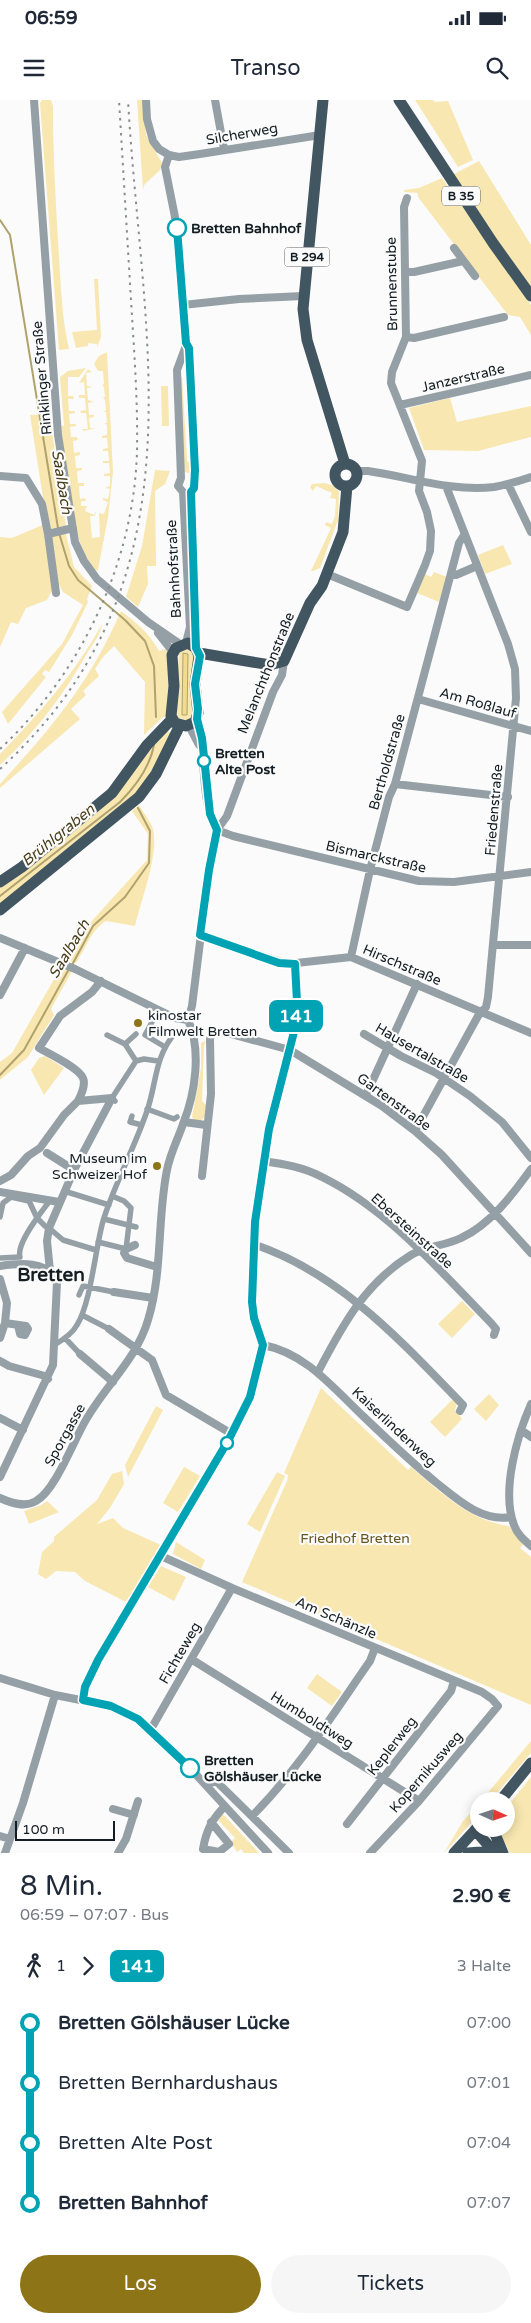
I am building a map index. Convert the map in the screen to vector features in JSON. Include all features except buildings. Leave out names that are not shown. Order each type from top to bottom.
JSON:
[{"type":"main road","name":"B 294","points":[[323,100],[303,296],[308,340],[345,464]]},
{"type":"main road","name":"B 35","points":[[398,100],[487,235],[531,296]]},
{"type":"main road","points":[[345,464],[352,466],[356,471],[355,481],[347,486],[340,484],[336,474],[338,469],[345,464]]},
{"type":"main road","name":"Melanchthonstraße","points":[[284,661],[310,603],[327,574],[343,532],[347,486]]},
{"type":"main road","points":[[187,648],[232,659],[270,665],[284,661]]},
{"type":"main road","points":[[0,882],[22,867],[112,793],[147,745],[184,722],[198,709],[187,648]]},
{"type":"main road","points":[[0,910],[139,796],[156,774],[184,722],[187,648]]},
{"type":"main road","points":[[195,684],[201,668],[206,663],[232,659]]},
{"type":"main road","points":[[507,1792],[531,1763]]},
{"type":"main road","points":[[454,1853],[470,1836]]},
{"type":"main road","points":[[487,1838],[497,1850]]},
{"type":"main road","points":[[468,1853],[497,1850]]},
{"type":"street","name":"Rinklinger Straße","points":[[34,100],[58,436],[69,529],[79,552],[97,580],[148,622],[187,648]]},
{"type":"street","points":[[146,100],[147,119],[153,141],[159,149],[169,155],[165,168],[177,227],[186,343],[177,370],[181,478],[178,486],[187,492],[194,488],[195,470],[189,348],[186,343]]},
{"type":"street","points":[[215,100],[224,149]]},
{"type":"street","name":"Silcherweg","points":[[169,155],[179,157],[320,135]]},
{"type":"street","name":"Brunnenstube","points":[[327,574],[407,607],[430,551],[431,531],[427,512],[419,491],[422,461],[390,377],[406,337],[404,207],[407,198]]},
{"type":"street","points":[[454,248],[475,276]]},
{"type":"street","points":[[404,272],[414,272],[463,261]]},
{"type":"street","points":[[183,305],[239,299],[303,296]]},
{"type":"street","points":[[406,337],[414,338],[504,317]]},
{"type":"street","points":[[177,370],[182,366],[190,370]]},
{"type":"street","name":"Janzerstraße","points":[[400,404],[531,375]]},
{"type":"street","points":[[356,471],[368,471],[446,486],[480,488],[508,484],[531,477]]},
{"type":"street","points":[[0,476],[26,478],[42,504],[50,533],[56,593]]},
{"type":"street","points":[[181,478],[189,477],[193,480]]},
{"type":"street","points":[[508,484],[531,532]]},
{"type":"street","name":"Friedenstraße","points":[[415,1131],[482,1012],[488,997],[515,728],[515,669],[508,644],[446,486]]},
{"type":"street","name":"Bahnhofstraße","points":[[187,492],[187,648]]},
{"type":"street","name":"Bahnhofstraße","points":[[187,492],[190,627],[187,648]]},
{"type":"street","points":[[50,533],[69,529]]},
{"type":"street","name":"Bertholdstraße","points":[[352,957],[370,870],[389,797],[395,784],[452,575],[459,542],[464,535]]},
{"type":"street","points":[[452,575],[477,566]]},
{"type":"street","name":"Melanchthonstraße","points":[[188,1020],[192,1006],[209,870],[217,830],[227,816],[273,692],[282,675],[284,661]]},
{"type":"street","name":"Am Roßlauf","points":[[418,699],[531,731]]},
{"type":"street","points":[[184,722],[201,730],[210,814],[217,830]]},
{"type":"street","points":[[395,784],[508,797]]},
{"type":"street","name":"Bismarckstraße","points":[[217,830],[233,836],[370,870],[439,884],[531,872]]},
{"type":"street","name":"Hirschstraße","points":[[200,935],[279,963],[295,964],[352,957],[531,1033]]},
{"type":"street","points":[[0,938],[75,968],[175,1018],[188,1020]]},
{"type":"street","points":[[494,944],[531,945]]},
{"type":"street","points":[[0,995],[25,948]]},
{"type":"street","points":[[83,1700],[90,1674],[232,1434],[250,1397],[263,1345],[254,1318],[252,1302],[253,1244],[263,1161],[269,1129],[290,1050],[297,1002],[295,964]]},
{"type":"street","points":[[0,1181],[11,1175],[28,1156],[40,1148],[64,1115],[78,1102],[84,1085],[83,1078],[77,1071],[39,1048],[60,1016],[92,992],[101,981]]},
{"type":"street","points":[[366,1095],[417,984]]},
{"type":"street","name":"Sporgasse","points":[[0,1498],[21,1504],[37,1501],[60,1472],[87,1417],[138,1348],[149,1318],[153,1298],[166,1177],[171,1155],[184,1122],[192,1091],[195,1063],[192,1029],[188,1020]]},
{"type":"street","points":[[125,1044],[152,1022]]},
{"type":"street","name":"Gartenstraße","points":[[206,1125],[210,1094],[210,1039],[212,1033],[220,1031],[290,1050],[366,1095],[415,1131],[456,1169],[531,1253]]},
{"type":"street","points":[[54,1345],[65,1338],[76,1326],[82,1315],[104,1219],[148,1109],[158,1061],[174,1033]]},
{"type":"street","name":"Hausertalstraße","points":[[364,1034],[444,1078],[489,1110],[511,1132],[531,1158]]},
{"type":"street","points":[[107,1035],[125,1044],[134,1058]]},
{"type":"street","points":[[138,1035],[165,1047]]},
{"type":"street","points":[[134,1058],[158,1061]]},
{"type":"street","points":[[50,1272],[47,1227],[74,1170],[114,1100],[134,1058]]},
{"type":"street","points":[[78,1102],[114,1100]]},
{"type":"street","points":[[148,1109],[174,1119],[177,1117]]},
{"type":"street","points":[[132,1116],[130,1122],[142,1125]]},
{"type":"street","points":[[184,1122],[206,1125],[202,1176]]},
{"type":"street","points":[[47,1153],[74,1170]]},
{"type":"street","name":"Ebersteinstraße","points":[[263,1161],[298,1168],[333,1183],[379,1215],[420,1251],[492,1323],[496,1329],[494,1335]]},
{"type":"street","points":[[318,1372],[358,1302],[382,1277],[420,1251],[466,1236],[494,1213],[531,1169]]},
{"type":"street","points":[[64,1191],[109,1205]]},
{"type":"street","points":[[0,1192],[60,1202]]},
{"type":"street","points":[[112,1196],[124,1201],[132,1208],[128,1223],[125,1256],[130,1260],[157,1267]]},
{"type":"street","points":[[0,1217],[3,1203],[11,1197],[28,1201],[37,1218],[63,1240],[96,1250]]},
{"type":"street","points":[[0,1258],[20,1257],[16,1251],[48,1203]]},
{"type":"street","points":[[104,1219],[136,1225]]},
{"type":"street","points":[[98,1242],[126,1249],[135,1245]]},
{"type":"street","points":[[253,1244],[296,1262],[358,1302],[384,1324],[463,1405],[460,1411]]},
{"type":"street","points":[[148,1259],[157,1267]]},
{"type":"street","points":[[0,1266],[25,1264],[43,1268],[50,1272],[57,1282],[54,1365],[0,1477]]},
{"type":"street","points":[[0,1279],[7,1304],[5,1323],[0,1338]]},
{"type":"street","points":[[79,1295],[83,1286],[153,1298]]},
{"type":"street","points":[[82,1315],[109,1329],[138,1348],[153,1362],[166,1395],[232,1434]]},
{"type":"street","points":[[5,1323],[18,1325]]},
{"type":"street","points":[[65,1338],[73,1348],[113,1382]]},
{"type":"street","name":"Kaiserlindenweg","points":[[263,1345],[295,1356],[318,1372],[408,1459],[450,1494],[486,1516],[498,1520],[512,1517]]},
{"type":"street","points":[[0,1361],[9,1366],[45,1376],[48,1379]]},
{"type":"street","points":[[530,1543],[519,1535],[512,1517],[512,1474],[521,1430],[531,1404]]},
{"type":"street","points":[[2,1419],[24,1430]]},
{"type":"street","points":[[521,1430],[531,1437]]},
{"type":"street","name":"Am Schänzle","points":[[161,1556],[232,1588],[482,1692],[498,1706]]},
{"type":"street","name":"Fichteweg","points":[[150,1729],[232,1588]]},
{"type":"street","points":[[252,1816],[278,1789],[370,1661],[375,1648]]},
{"type":"street","name":"Humboldtweg","points":[[191,1659],[419,1801]]},
{"type":"street","points":[[0,1678],[55,1695],[120,1710],[138,1719],[206,1785],[268,1853]]},
{"type":"street","name":"Keplerweg","points":[[347,1824],[451,1691],[454,1681]]},
{"type":"street","points":[[5,1853],[55,1695]]},
{"type":"street","name":"Kopernikusweg","points":[[370,1853],[419,1801],[498,1706]]},
{"type":"street","points":[[206,1785],[216,1781],[289,1853]]},
{"type":"street","points":[[118,1853],[126,1839],[138,1802]]},
{"type":"street","points":[[212,1822],[229,1844],[230,1850],[219,1852],[203,1849],[206,1831],[212,1822],[226,1806]]},
{"type":"street","points":[[113,1809],[134,1815]]},
{"type":"street","points":[[0,1836],[10,1839]]},
{"type":"green space","points":[[42,100],[51,100],[53,106],[60,280],[63,315],[69,349],[59,350],[40,103]]},
{"type":"green space","points":[[137,100],[144,100],[146,135],[162,163],[160,170],[144,185],[143,190]]},
{"type":"green space","points":[[415,100],[448,101],[473,160],[458,167]]},
{"type":"green space","points":[[479,161],[531,245],[531,290],[452,175]]},
{"type":"green space","points":[[442,178],[531,305],[531,335],[520,317],[508,315],[418,197],[418,193],[404,192],[404,190],[419,188]]},
{"type":"green space","points":[[94,279],[98,279],[101,337],[97,347],[97,344],[88,343],[88,346],[76,348],[72,332],[97,330]]},
{"type":"green space","points":[[107,352],[113,472],[108,517],[98,570],[95,571],[79,540],[74,523],[61,426],[64,426],[60,377],[68,371],[86,368],[79,377],[68,377],[68,396],[73,396],[74,399],[68,399],[69,411],[75,411],[75,413],[69,414],[70,424],[76,424],[76,426],[70,427],[71,437],[77,437],[78,440],[73,441],[74,453],[80,452],[80,455],[75,456],[76,468],[82,468],[82,470],[77,471],[78,483],[84,483],[84,486],[79,486],[80,499],[85,498],[86,501],[81,501],[81,506],[87,506],[85,511],[94,515],[96,511],[95,516],[90,516],[92,538],[100,537],[99,513],[104,514],[108,502],[103,500],[103,498],[108,499],[110,489],[105,488],[110,486],[110,476],[104,476],[104,474],[110,473],[109,463],[103,463],[103,461],[109,461],[108,451],[103,451],[103,449],[108,448],[107,438],[102,438],[102,436],[107,435],[107,425],[104,423],[107,423],[106,412],[104,412],[106,410],[103,397],[105,397],[104,387],[102,385],[104,384],[103,371],[98,371],[94,364],[99,356]]},
{"type":"green space","points":[[88,369],[92,372],[86,373],[87,386],[93,387],[87,388],[88,400],[94,402],[88,403],[89,415],[94,415],[94,417],[89,418],[90,428],[95,428],[84,431],[82,429],[88,429],[86,413],[81,413],[80,411],[86,410],[85,398],[79,398],[79,395],[85,395],[84,382],[79,383]]},
{"type":"green space","points":[[180,377],[182,377],[187,460],[192,467],[193,474],[184,472]]},
{"type":"green space","points":[[161,386],[168,386],[169,426],[162,426]]},
{"type":"green space","points":[[450,398],[457,422],[531,406],[531,437],[478,451],[424,450],[409,408]]},
{"type":"green space","points":[[47,414],[48,424],[51,425],[66,526],[63,533],[66,534],[74,567],[92,586],[87,599],[88,602],[72,635],[49,672],[45,670],[42,674],[46,677],[8,724],[2,712],[62,644],[83,605],[63,592],[57,581],[47,600],[26,608],[18,624],[11,622],[0,647],[0,537],[12,538],[47,523],[30,415]]},
{"type":"green space","points":[[155,470],[170,471],[165,484],[155,491],[156,566],[147,566],[148,584],[138,607],[126,597],[142,546]]},
{"type":"green space","points":[[325,483],[334,486],[339,492],[338,520],[320,568],[311,571],[331,528],[325,525],[326,522],[332,524],[335,516],[336,499],[330,498],[332,493],[316,486],[313,491],[310,487],[312,484]]},
{"type":"green space","points":[[503,545],[512,564],[485,574],[478,555]]},
{"type":"green space","points":[[434,572],[447,577],[439,602],[417,593],[425,574],[431,577]]},
{"type":"green space","points":[[121,611],[142,629],[159,651],[166,649],[168,652],[171,677],[168,717],[163,717],[144,735],[145,682],[114,646],[95,669],[99,676],[83,691],[86,695],[71,709],[80,719],[0,788],[0,784],[37,743],[83,683],[109,637]]},
{"type":"green space","points":[[102,624],[97,637],[60,697],[26,739],[0,765],[0,754],[68,676]]},
{"type":"green space","points":[[188,649],[194,653],[193,715],[188,721],[178,718],[175,711],[179,652]]},
{"type":"green space","points":[[165,729],[171,734],[148,783],[0,905],[0,887],[87,818]]},
{"type":"green space","points":[[139,805],[153,829],[154,851],[135,926],[106,921],[96,929],[76,963],[70,961],[90,923],[147,860],[148,834],[132,811]]},
{"type":"green space","points":[[61,967],[72,971],[51,1009],[54,1015],[28,1057],[0,1080],[0,1062],[12,1053]]},
{"type":"green space","points":[[206,1041],[204,1046],[202,1101],[207,1106],[206,1115],[201,1121],[194,1120],[192,1117],[201,1068],[201,1043]]},
{"type":"green space","points":[[45,1056],[64,1068],[44,1095],[31,1070],[39,1058]]},
{"type":"green space","points":[[462,1301],[475,1314],[452,1338],[438,1324]]},
{"type":"green space","name":"Friedhof Bretten","points":[[321,1388],[408,1470],[411,1467],[444,1495],[468,1512],[495,1523],[509,1526],[523,1545],[520,1548],[531,1557],[531,1705],[242,1582],[287,1481],[288,1475],[284,1473]]},
{"type":"green space","points":[[489,1394],[499,1405],[486,1421],[474,1409]]},
{"type":"green space","points":[[453,1399],[457,1404],[455,1410],[462,1419],[445,1437],[430,1422]]},
{"type":"green space","points":[[156,1406],[163,1410],[128,1477],[125,1465]]},
{"type":"green space","points":[[184,1467],[200,1476],[178,1512],[163,1503]]},
{"type":"green space","points":[[122,1471],[124,1484],[110,1508],[97,1524],[113,1518],[123,1528],[161,1545],[126,1602],[85,1581],[75,1572],[56,1571],[46,1579],[38,1574],[42,1552],[54,1541],[54,1537],[97,1500],[112,1474]]},
{"type":"green space","points":[[277,1472],[285,1476],[260,1532],[247,1524]]},
{"type":"green space","points":[[47,1501],[59,1512],[29,1524],[24,1511]]},
{"type":"green space","points":[[176,1542],[205,1560],[201,1569],[173,1554]]},
{"type":"green space","points":[[161,1566],[186,1577],[174,1601],[148,1587]]},
{"type":"green space","points":[[317,1674],[342,1692],[332,1706],[307,1688]]},
{"type":"green space","points":[[531,1741],[531,1753],[498,1792],[488,1792]]},
{"type":"green space","points":[[531,1777],[531,1853],[510,1853],[502,1838],[515,1838],[515,1797]]},
{"type":"green space","points":[[221,1812],[259,1853],[244,1853],[241,1849],[237,1852],[231,1842],[235,1838],[218,1820]]},
{"type":"green space","points":[[470,1814],[470,1824],[444,1853],[463,1821]]},
{"type":"shaded area","points":[[183,653],[188,654],[187,715],[182,715]]},
{"type":"waterway","name":"Saalbach","points":[[0,220],[10,235],[58,528]]},
{"type":"waterway","name":"Saalbach","points":[[59,533],[69,566],[78,580],[125,620],[145,641],[154,666],[156,717]]},
{"type":"waterway","name":"Brühlgraben","points":[[0,896],[120,802],[141,776],[149,761],[154,745]]},
{"type":"waterway","name":"Saalbach","points":[[72,965],[93,926],[125,897],[149,863],[150,831],[138,808]]},
{"type":"waterway","name":"Saalbach","points":[[0,1075],[24,1050],[69,969]]},
{"type":"railway","points":[[0,749],[29,719],[55,686],[78,651],[98,614],[114,574],[126,534],[134,493],[137,451],[136,394],[119,100]]},
{"type":"railway","points":[[0,769],[66,696],[109,619],[135,539],[147,456],[148,370],[143,281],[128,100]]},
{"type":"bus line","name":"141","points":[[177,228],[186,343],[189,348],[195,470],[193,480],[195,483],[191,492],[197,626],[196,648],[200,656],[195,684],[198,709],[197,719],[201,730],[210,814],[217,830],[209,870],[200,935],[279,963],[295,964],[297,1002],[295,1028],[269,1129],[258,1194],[251,1283],[254,1318],[263,1345],[247,1407],[161,1556],[112,1634],[90,1674],[83,1700],[111,1706],[138,1719],[190,1768]]},
{"type":"place","name":"Bretten Bahnhof","points":[[177,228]]},
{"type":"place","name":"Bretten Alte Post","points":[[204,761]]},
{"type":"place","name":"kinostar Filmwelt Bretten","points":[[138,1023]]},
{"type":"place","name":"Museum im Schweizer Hof","points":[[157,1166]]},
{"type":"place","name":"Bretten Gölshäuser Lücke","points":[[190,1768]]},
{"type":"district","name":"Bretten","points":[[51,1275]]}]
